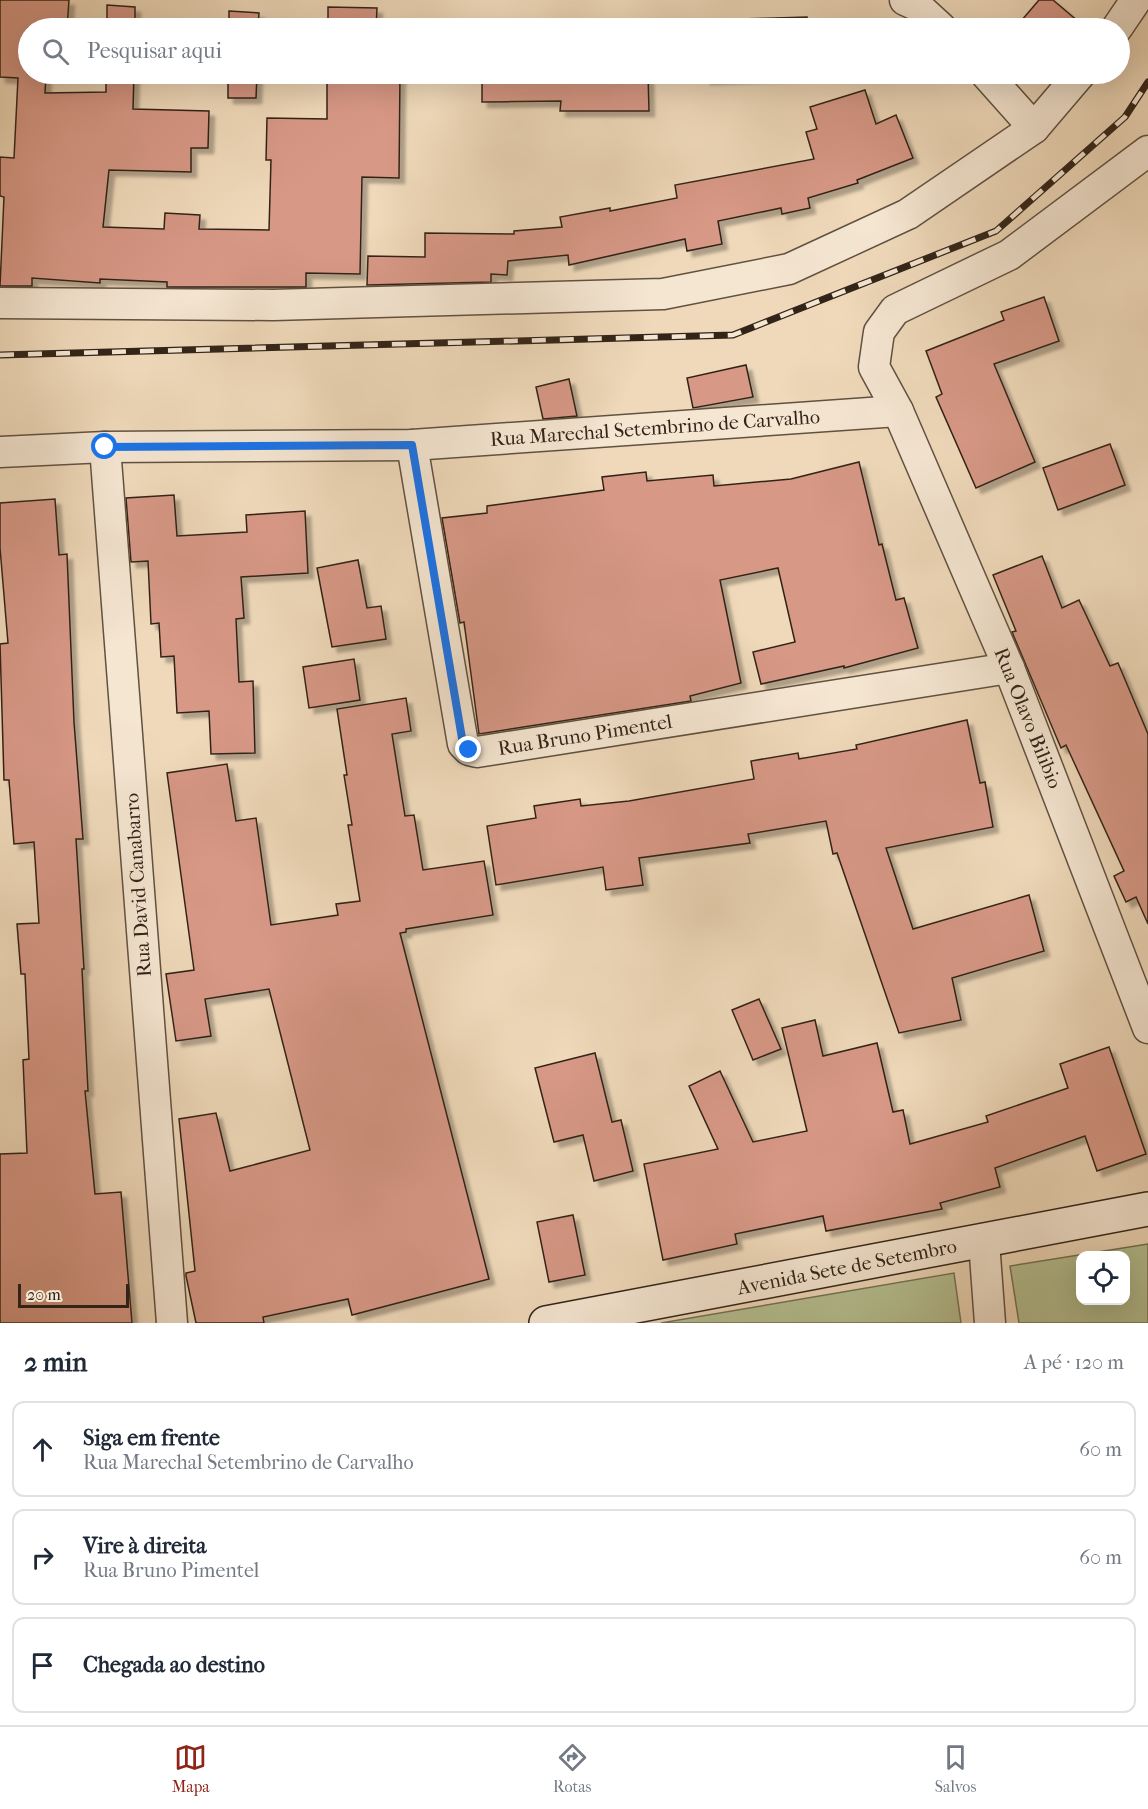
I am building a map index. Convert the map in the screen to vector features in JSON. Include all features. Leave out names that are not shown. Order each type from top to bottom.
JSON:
[{"type":"street","points":[[905,0],[916,5],[930,18]]},
{"type":"street","points":[[1124,18],[1136,0]]},
{"type":"street","points":[[995,84],[1034,128]]},
{"type":"street","points":[[0,303],[273,305],[663,294],[789,269],[908,214],[1034,128],[1071,84]]},
{"type":"street","points":[[898,411],[874,367],[879,332],[895,310],[1009,255],[1148,151]]},
{"type":"street","name":"Rua Marechal Setembrino de Carvalho","points":[[0,452],[105,447],[412,445],[898,411]]},
{"type":"street","name":"Rua Olavo Bilibio","points":[[898,411],[1009,668],[1148,1028]]},
{"type":"street","name":"Rua Bruno Pimentel","points":[[412,445],[463,744],[469,750],[477,752],[1009,668]]},
{"type":"street","name":"Rua David Canabarro","points":[[105,447],[172,1323]]},
{"type":"street","name":"Avenida Sete de Setembro","points":[[546,1323],[984,1242],[1148,1209]]},
{"type":"street","points":[[984,1242],[990,1323]]},
{"type":"green space","points":[[1148,1244],[1148,1323],[1019,1323],[1010,1266],[1076,1255],[1076,1305],[1130,1305],[1130,1251],[1104,1251]]},
{"type":"green space","points":[[954,1273],[961,1323],[661,1323]]},
{"type":"building","points":[[0,0],[69,0],[68,18],[18,18],[18,78],[0,77]]},
{"type":"building","points":[[1039,0],[1053,0],[1074,18],[1024,18]]},
{"type":"building","points":[[107,5],[135,7],[135,18],[107,18]]},
{"type":"building","points":[[328,7],[377,8],[376,18],[328,18]]},
{"type":"building","points":[[229,11],[259,13],[259,18],[229,18]]},
{"type":"building","points":[[18,78],[18,84],[45,84],[45,93],[106,92],[106,84],[134,84],[133,109],[209,111],[208,148],[191,148],[191,172],[109,170],[103,227],[164,229],[165,213],[200,215],[199,229],[269,230],[271,160],[266,160],[267,118],[327,119],[327,84],[400,84],[399,178],[362,177],[360,274],[306,273],[306,287],[167,287],[167,282],[100,279],[100,283],[32,278],[32,286],[0,286],[4,197],[0,196],[0,157],[14,158]]},
{"type":"building","points":[[228,84],[257,84],[256,98],[228,98]]},
{"type":"building","points":[[482,84],[648,84],[649,111],[560,111],[561,101],[482,102]]},
{"type":"building","points":[[865,90],[876,124],[896,115],[913,158],[857,180],[858,183],[808,198],[810,208],[782,214],[781,208],[718,221],[722,244],[687,251],[685,239],[569,265],[568,255],[508,261],[507,275],[491,274],[491,282],[367,285],[368,256],[425,257],[425,233],[514,234],[514,231],[562,227],[560,217],[610,208],[610,211],[677,198],[675,185],[814,159],[806,132],[817,129],[810,107]]},
{"type":"building","points":[[1044,297],[1059,341],[994,364],[1035,462],[976,488],[936,397],[942,394],[926,351],[1004,320],[1001,312]]},
{"type":"building","points":[[746,365],[753,397],[693,408],[687,378]]},
{"type":"building","points":[[569,379],[577,416],[543,419],[536,387]]},
{"type":"building","points":[[1110,444],[1125,485],[1058,510],[1043,468]]},
{"type":"building","points":[[859,462],[879,545],[882,544],[896,600],[904,598],[918,648],[844,668],[844,666],[761,684],[753,652],[795,642],[778,568],[720,580],[741,683],[690,696],[691,701],[479,734],[464,622],[460,623],[442,518],[487,513],[487,506],[604,490],[602,477],[646,472],[647,481],[713,475],[714,486],[791,479]]},
{"type":"building","points":[[174,495],[177,536],[247,532],[246,515],[305,511],[308,573],[241,577],[244,618],[236,619],[239,682],[253,681],[255,753],[211,754],[209,711],[177,713],[174,656],[161,657],[159,623],[151,624],[148,561],[131,562],[126,498]]},
{"type":"building","points":[[55,499],[59,555],[67,554],[74,722],[83,839],[76,839],[84,969],[82,969],[88,1091],[85,1091],[95,1194],[121,1192],[132,1323],[0,1323],[0,1154],[27,1153],[23,1060],[29,1059],[25,974],[21,974],[17,924],[39,923],[34,842],[14,844],[9,780],[4,780],[0,644],[8,643],[0,548],[0,503]]},
{"type":"building","points":[[1042,556],[1062,608],[1079,600],[1110,666],[1118,663],[1148,734],[1148,924],[1136,897],[1126,902],[1114,876],[1124,871],[1066,745],[1061,748],[1012,632],[1016,631],[993,575]]},
{"type":"building","points":[[358,560],[367,608],[381,606],[386,639],[332,647],[317,568]]},
{"type":"building","points":[[354,659],[360,700],[309,708],[303,667]]},
{"type":"building","points":[[406,698],[411,731],[392,734],[405,816],[414,815],[423,870],[484,861],[493,915],[406,929],[406,932],[400,933],[489,1279],[352,1315],[348,1299],[263,1317],[264,1323],[196,1323],[186,1276],[186,1273],[195,1271],[179,1119],[216,1113],[230,1171],[310,1150],[269,989],[205,999],[211,1036],[176,1041],[166,974],[194,970],[167,773],[227,764],[236,821],[256,818],[271,925],[338,915],[336,904],[360,901],[348,825],[352,825],[337,709]]},
{"type":"building","points":[[967,720],[980,783],[985,782],[993,827],[886,848],[913,929],[1029,895],[1044,951],[952,978],[961,1020],[899,1033],[837,853],[833,854],[826,821],[748,834],[750,843],[639,858],[643,885],[606,890],[603,867],[496,885],[487,826],[536,818],[534,806],[580,799],[581,806],[629,801],[754,779],[751,761],[798,753],[799,759],[857,749],[856,745]]},
{"type":"building","points":[[759,999],[781,1049],[753,1060],[732,1010]]},
{"type":"building","points":[[815,1020],[823,1056],[877,1043],[893,1112],[903,1110],[910,1144],[988,1122],[986,1116],[1068,1088],[1060,1064],[1109,1047],[1146,1154],[1097,1171],[1085,1136],[995,1168],[1000,1187],[940,1203],[942,1209],[826,1231],[823,1216],[735,1234],[737,1244],[663,1260],[644,1164],[718,1149],[689,1086],[720,1071],[753,1142],[807,1131],[782,1028]]},
{"type":"building","points":[[595,1053],[612,1122],[621,1120],[633,1171],[594,1181],[583,1135],[554,1142],[535,1068]]},
{"type":"building","points":[[573,1215],[585,1275],[549,1282],[537,1222]]},
{"type":"railway","points":[[0,355],[733,335],[996,231],[1125,117],[1148,82]]},
{"type":"route","points":[[105,447],[412,445],[463,744],[469,750]]}]
